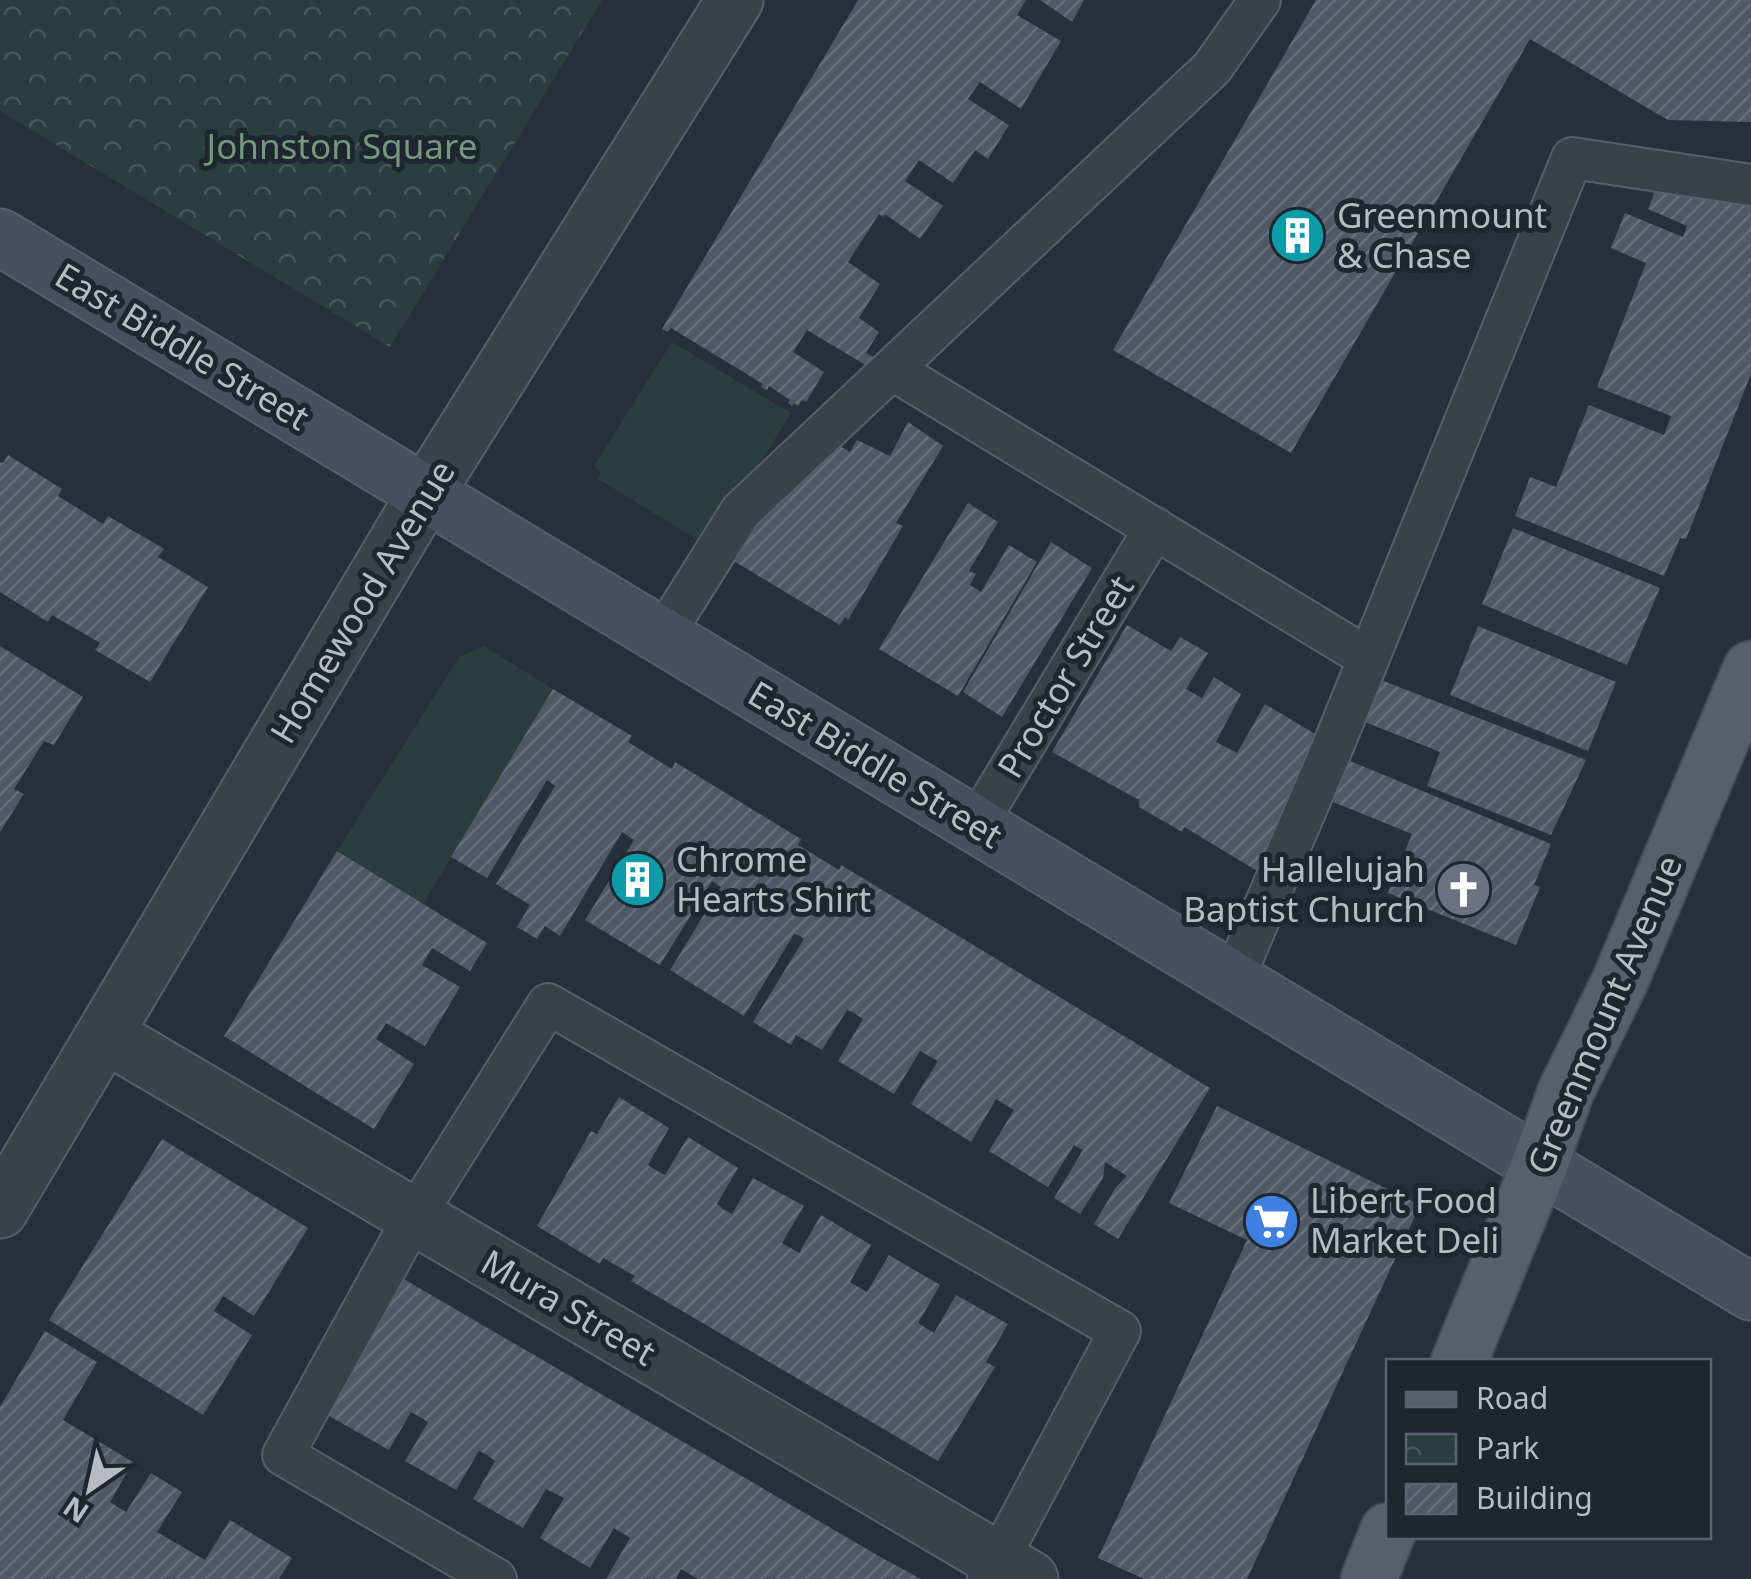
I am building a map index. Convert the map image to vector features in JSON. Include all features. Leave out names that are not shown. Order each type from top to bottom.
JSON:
[{"type":"main road","name":"East Biddle Street","points":[[0,237],[1751,1292]]},
{"type":"main road","name":"Greenmount Avenue","points":[[1460,1359],[1566,1091],[1620,981],[1751,669]]},
{"type":"main road","points":[[1369,1579],[1386,1536]]},
{"type":"street","name":"Homewood Avenue","points":[[0,1210],[426,493],[735,0]]},
{"type":"street","name":"Mura Street","points":[[106,1036],[1005,1573]]},
{"type":"lane","points":[[662,637],[741,512],[1212,68],[1260,0]]},
{"type":"lane","points":[[1233,980],[1572,158],[1751,185]]},
{"type":"lane","points":[[894,370],[1368,658]]},
{"type":"lane","name":"Proctor Street","points":[[976,825],[1155,528]]},
{"type":"lane","points":[[496,1579],[284,1455],[414,1217],[548,1004],[1120,1331],[1005,1573]]},
{"type":"green space","name":"Johnston Square","points":[[0,0],[602,0],[390,347],[0,111]]},
{"type":"green space","points":[[672,342],[791,413],[709,547],[598,479],[601,472],[594,466]]},
{"type":"green space","points":[[484,646],[553,689],[423,904],[337,851],[459,657]]},
{"type":"building","points":[[858,0],[1026,0],[1017,15],[1061,41],[1021,109],[980,82],[968,99],[1009,125],[988,159],[975,150],[953,183],[919,160],[905,181],[943,206],[920,239],[885,214],[879,214],[848,262],[880,284],[859,318],[879,332],[866,353],[877,359],[872,369],[807,330],[793,352],[824,372],[806,402],[802,400],[798,406],[792,406],[790,400],[769,386],[767,390],[761,387],[763,384],[671,328],[668,332],[662,329]]},
{"type":"building","points":[[1040,0],[1084,0],[1072,22]]},
{"type":"building","name":"Greenmount & Chase","points":[[1316,0],[1751,0],[1751,122],[1668,120],[1530,39],[1291,453],[1113,350]]},
{"type":"building","points":[[1656,188],[1751,204],[1751,374],[1686,539],[1680,538],[1664,576],[1515,516],[1530,477],[1556,487],[1589,405],[1664,435],[1671,416],[1597,387],[1646,263],[1611,248],[1625,213],[1683,237],[1687,226],[1648,209]]},
{"type":"building","points":[[908,422],[943,446],[896,523],[903,526],[848,620],[845,617],[840,625],[719,552],[824,437],[850,452],[857,440],[890,456]]},
{"type":"building","points":[[8,455],[62,489],[58,496],[103,524],[108,516],[161,547],[164,549],[158,557],[208,587],[150,682],[95,650],[100,643],[52,615],[48,622],[0,592],[0,462]]},
{"type":"building","points":[[968,503],[998,522],[969,571],[976,574],[970,585],[981,592],[1009,545],[1037,562],[958,696],[879,649]]},
{"type":"building","points":[[1513,528],[1660,588],[1627,665],[1482,604]]},
{"type":"building","points":[[1051,542],[1092,568],[1002,717],[963,692]]},
{"type":"building","points":[[1127,625],[1171,651],[1180,637],[1208,653],[1186,689],[1202,698],[1214,677],[1241,694],[1216,742],[1237,753],[1265,704],[1315,734],[1259,872],[1184,827],[1182,832],[1139,807],[1139,800],[1052,752]]},
{"type":"building","points":[[1478,626],[1616,682],[1588,751],[1450,695]]},
{"type":"building","points":[[0,646],[83,697],[54,745],[44,741],[14,789],[24,794],[0,832]]},
{"type":"building","points":[[1381,680],[1586,760],[1551,835],[1427,786],[1440,752],[1365,722]]},
{"type":"building","points":[[553,689],[632,736],[628,742],[672,769],[675,762],[801,839],[798,845],[839,870],[841,865],[1210,1088],[1118,1239],[1094,1224],[1127,1176],[1105,1162],[1103,1178],[1080,1214],[1054,1198],[1083,1150],[1074,1145],[1048,1187],[989,1151],[1014,1110],[996,1099],[971,1142],[911,1104],[938,1061],[920,1051],[894,1094],[838,1061],[863,1019],[854,1013],[847,1010],[822,1050],[796,1035],[791,1045],[753,1022],[804,939],[800,936],[794,934],[744,1016],[670,970],[721,887],[712,881],[660,965],[585,920],[634,840],[622,832],[560,936],[545,926],[537,939],[517,927],[530,905],[496,884],[555,786],[547,780],[487,878],[451,857]]},
{"type":"building","points":[[1350,761],[1551,844],[1534,885],[1540,887],[1516,945],[1388,893],[1412,834],[1333,802]]},
{"type":"building","points":[[337,851],[487,943],[470,971],[432,948],[422,965],[460,987],[425,1046],[386,1023],[376,1039],[414,1064],[374,1129],[224,1036]]},
{"type":"building","points":[[619,1097],[669,1128],[648,1165],[654,1169],[665,1175],[688,1137],[738,1168],[717,1204],[723,1209],[732,1214],[753,1178],[804,1206],[782,1243],[799,1253],[821,1215],[871,1245],[850,1282],[867,1292],[889,1255],[940,1285],[918,1323],[934,1333],[956,1295],[1008,1324],[986,1362],[995,1367],[938,1461],[631,1281],[635,1276],[603,1258],[600,1264],[537,1226],[591,1131],[597,1134]]},
{"type":"building","points":[[1217,1106],[1420,1205],[1247,1579],[1144,1579],[1098,1558],[1247,1240],[1169,1203]]},
{"type":"building","points":[[162,1139],[308,1228],[254,1316],[223,1296],[214,1311],[252,1335],[203,1415],[49,1320]]},
{"type":"building","points":[[402,1278],[921,1579],[698,1579],[681,1569],[676,1579],[606,1579],[630,1538],[614,1528],[590,1568],[540,1538],[564,1498],[546,1489],[523,1528],[473,1499],[495,1461],[487,1455],[479,1451],[456,1490],[405,1461],[428,1422],[411,1412],[389,1450],[324,1413]]},
{"type":"building","points":[[45,1331],[97,1362],[63,1420],[133,1462],[110,1502],[126,1512],[151,1473],[182,1492],[157,1532],[205,1560],[230,1520],[292,1558],[279,1579],[0,1579],[0,1407]]},
{"type":"place","name":"Greenmount & Chase","points":[[1298,236]]},
{"type":"place","name":"Chrome Hearts Shirt","points":[[637,880]]},
{"type":"place","name":"Hallelujah Baptist Church","points":[[1464,890]]},
{"type":"place","name":"Libert Food Market Deli","points":[[1271,1221]]}]
